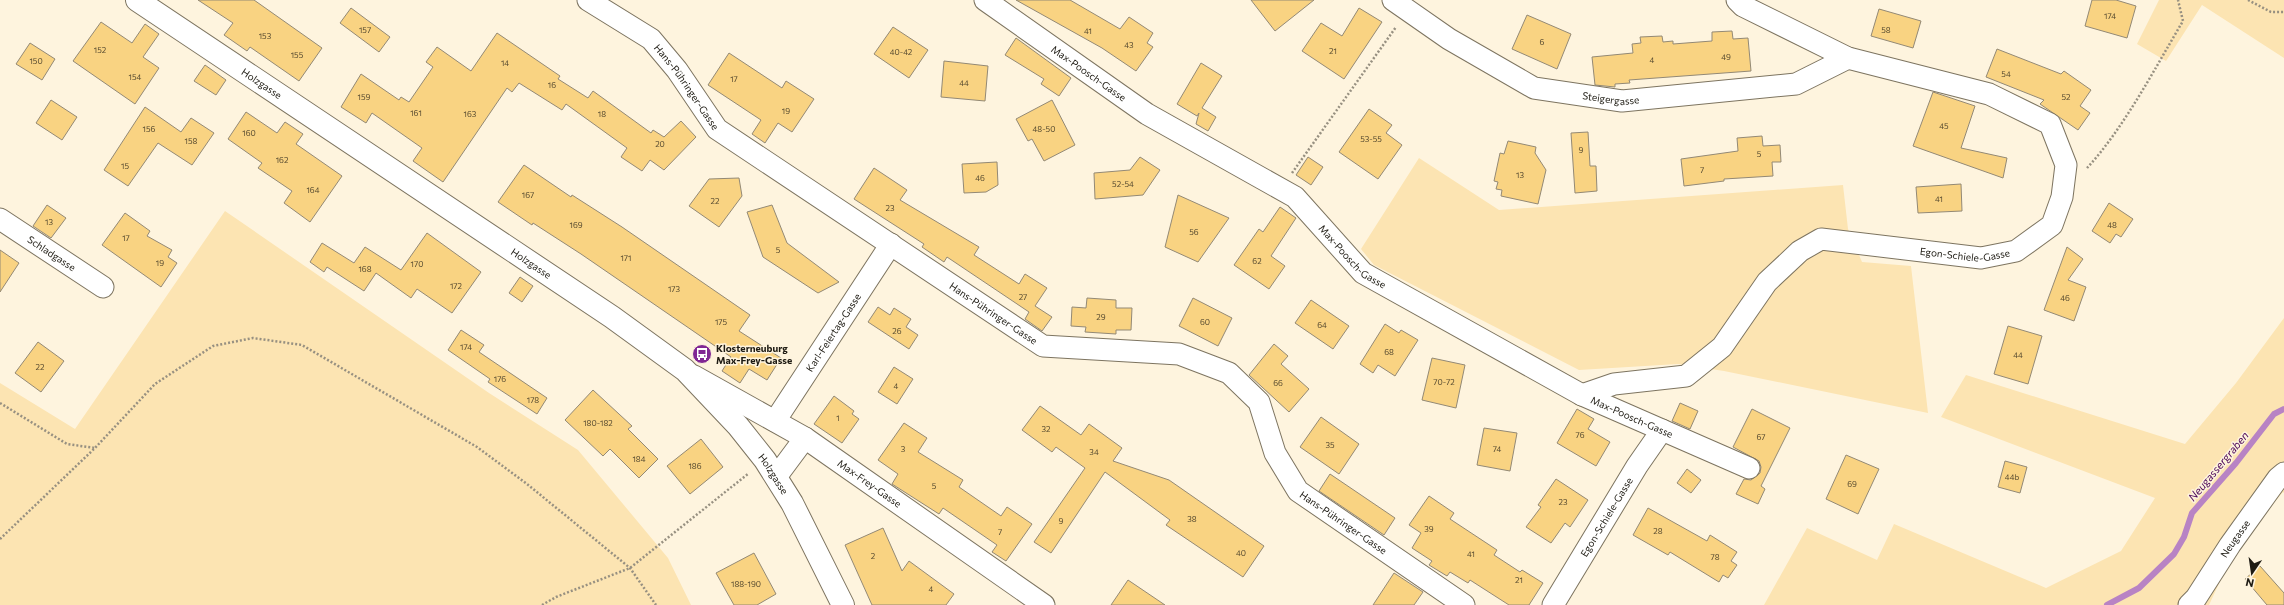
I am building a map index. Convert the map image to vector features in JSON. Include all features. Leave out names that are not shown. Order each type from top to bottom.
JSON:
[{"type":"street","name":"Holzgasse","points":[[137,0],[612,317],[688,373],[738,426],[770,469],[810,536],[843,605]]},
{"type":"street","name":"Hans-Pühringer-Gasse","points":[[588,0],[651,39],[677,70],[717,129],[892,244],[1043,346],[1179,354],[1229,373],[1259,402],[1274,453],[1298,491],[1464,605]]},
{"type":"street","name":"Max-Poosch-Gasse","points":[[985,0],[1147,114],[1295,197],[1362,273],[1582,395],[1749,468]]},
{"type":"street","name":"Egon-Schiele-Gasse","points":[[1582,395],[1614,384],[1686,376],[1722,347],[1767,282],[1800,251],[1821,239],[1981,258],[2016,251],[2052,225],[2062,196],[2066,166],[2050,124],[1989,94],[1848,58],[1742,6],[1736,0]]},
{"type":"street","name":"Steigergasse","points":[[1400,6],[1449,39],[1534,88],[1622,101],[1796,84],[1848,58]]},
{"type":"street","name":"Schladgasse","points":[[0,219],[103,287]]},
{"type":"street","name":"Karl-Feiertag-Gasse","points":[[775,421],[892,244]]},
{"type":"street","name":"Max-Frey-Gasse","points":[[688,373],[805,438],[1044,605]]},
{"type":"street","name":"Egon-Schiele-Gasse","points":[[1552,605],[1637,466],[1662,430]]},
{"type":"street","points":[[770,469],[805,438]]},
{"type":"street","name":"Neugasse","points":[[2189,605],[2196,598],[2252,514],[2278,478],[2284,473]]},
{"type":"path","points":[[2062,196],[2098,157],[2147,81],[2183,21],[2178,0]]},
{"type":"path","points":[[2248,0],[2271,12],[2284,12]]},
{"type":"path","points":[[1281,189],[1400,6]]},
{"type":"path","points":[[0,539],[95,448],[155,384],[213,346],[253,338],[302,345],[477,447],[527,484],[630,568],[656,605]]},
{"type":"path","points":[[0,403],[67,444],[95,448]]},
{"type":"path","points":[[542,605],[630,568],[770,469]]},
{"type":"shaded area","points":[[2159,0],[2284,0],[2284,58],[2202,5],[2166,61],[2137,44]]},
{"type":"shaded area","points":[[1419,158],[1499,210],[1843,185],[1848,229],[1862,262],[1911,266],[1928,413],[1724,371],[1678,364],[1579,370],[1374,265],[1361,249]]},
{"type":"shaded area","points":[[225,211],[489,393],[578,450],[668,558],[691,605],[0,605],[0,383],[75,429]]},
{"type":"shaded area","points":[[2284,318],[2284,493],[2283,492],[2236,547],[2209,605],[1764,605],[1807,528],[1877,560],[1894,524],[2046,588],[2121,551],[2155,498],[1941,417],[1966,375],[2185,444],[2236,383]]},
{"type":"building","points":[[198,0],[254,0],[322,48],[299,81],[250,47],[247,51],[224,35],[233,23]]},
{"type":"building","points":[[1016,0],[1070,0],[1120,29],[1129,17],[1153,33],[1147,43],[1153,47],[1136,71],[1102,48]]},
{"type":"building","points":[[1251,0],[1314,0],[1275,31]]},
{"type":"building","points":[[2092,0],[2116,0],[2136,6],[2127,38],[2085,26]]},
{"type":"building","points":[[351,8],[390,37],[379,52],[340,23]]},
{"type":"building","points":[[1359,8],[1382,22],[1344,79],[1302,51],[1321,23],[1342,36]]},
{"type":"building","points":[[1879,9],[1921,21],[1913,48],[1871,36]]},
{"type":"building","points":[[1527,15],[1571,34],[1557,69],[1512,49]]},
{"type":"building","points":[[101,22],[132,43],[145,24],[159,34],[143,57],[159,68],[135,104],[73,61]]},
{"type":"building","points":[[893,27],[928,50],[909,78],[874,54]]},
{"type":"building","points":[[1732,31],[1733,39],[1748,38],[1751,71],[1629,80],[1630,83],[1615,84],[1615,87],[1595,85],[1592,57],[1633,53],[1632,44],[1641,43],[1640,37],[1662,36],[1663,42],[1673,41],[1673,44],[1712,41],[1712,32]]},
{"type":"building","points":[[497,33],[560,76],[558,79],[588,98],[593,91],[651,133],[653,130],[664,137],[681,121],[696,137],[664,170],[650,160],[642,171],[621,157],[627,148],[566,104],[562,110],[519,83],[512,92],[507,88],[443,182],[413,161],[422,148],[372,113],[366,123],[341,107],[361,74],[399,100],[401,97],[409,102],[433,67],[426,62],[437,47],[471,71]]},
{"type":"building","points":[[1016,38],[1071,78],[1059,96],[1041,84],[1044,79],[1005,55]]},
{"type":"building","points":[[30,43],[55,59],[42,80],[16,64]]},
{"type":"building","points":[[1997,49],[2061,74],[2064,71],[2091,90],[2080,106],[2090,113],[2078,130],[2040,104],[2044,100],[1986,77]]},
{"type":"building","points":[[729,53],[782,88],[786,81],[814,99],[792,132],[778,123],[765,143],[752,134],[761,120],[708,85]]},
{"type":"building","points":[[944,61],[988,66],[985,101],[941,97]]},
{"type":"building","points":[[1201,63],[1222,76],[1202,108],[1216,117],[1208,131],[1196,124],[1199,113],[1197,116],[1177,104]]},
{"type":"building","points":[[205,65],[226,80],[216,95],[194,81]]},
{"type":"building","points":[[1933,92],[1975,106],[1961,148],[2007,158],[2003,178],[1913,146]]},
{"type":"building","points":[[51,100],[77,117],[62,140],[36,123]]},
{"type":"building","points":[[1052,100],[1075,145],[1044,161],[1032,139],[1028,141],[1016,119]]},
{"type":"building","points":[[145,107],[181,132],[191,118],[214,133],[192,165],[158,143],[128,186],[104,170]]},
{"type":"building","points":[[1369,109],[1392,125],[1386,133],[1402,145],[1378,179],[1339,152]]},
{"type":"building","points":[[246,112],[277,133],[285,122],[303,134],[296,144],[342,176],[310,222],[284,203],[292,191],[258,168],[262,163],[228,139]]},
{"type":"building","points":[[1588,132],[1590,166],[1596,166],[1597,191],[1575,193],[1571,133]]},
{"type":"building","points":[[1762,136],[1763,146],[1780,145],[1781,162],[1772,162],[1773,176],[1724,179],[1724,181],[1684,186],[1681,159],[1738,151],[1737,138]]},
{"type":"building","points":[[1508,141],[1536,147],[1535,153],[1546,170],[1538,204],[1501,196],[1502,190],[1496,189],[1498,182],[1494,181],[1500,153],[1504,154]]},
{"type":"building","points":[[1140,157],[1160,170],[1143,195],[1095,199],[1094,173],[1130,170]]},
{"type":"building","points":[[1308,157],[1323,167],[1311,185],[1296,175]]},
{"type":"building","points":[[997,162],[998,185],[986,192],[964,193],[962,164]]},
{"type":"building","points":[[524,165],[571,197],[572,195],[622,227],[750,315],[739,331],[781,358],[767,380],[749,369],[740,383],[722,371],[731,357],[581,254],[533,223],[532,225],[498,202]]},
{"type":"building","points":[[874,168],[907,190],[900,200],[979,247],[974,255],[1019,284],[1025,274],[1047,288],[1035,306],[1052,317],[1042,331],[1025,319],[1029,312],[947,257],[944,262],[922,247],[924,244],[854,199]]},
{"type":"building","points":[[739,178],[742,196],[719,227],[689,206],[709,179]]},
{"type":"building","points":[[1961,184],[1962,211],[1918,213],[1916,187]]},
{"type":"building","points":[[1178,195],[1229,218],[1198,262],[1165,247]]},
{"type":"building","points":[[2109,203],[2133,219],[2121,237],[2116,234],[2110,243],[2092,231]]},
{"type":"building","points":[[47,205],[66,218],[51,238],[33,226]]},
{"type":"building","points":[[772,205],[787,243],[839,282],[818,293],[763,257],[747,212]]},
{"type":"building","points":[[1280,207],[1296,218],[1271,256],[1285,266],[1269,289],[1234,265],[1259,229],[1263,232]]},
{"type":"building","points":[[125,213],[150,231],[147,236],[172,250],[168,257],[177,263],[161,287],[102,245]]},
{"type":"building","points":[[427,233],[481,272],[452,313],[417,289],[411,298],[376,273],[364,291],[327,267],[324,272],[310,262],[322,243],[354,263],[365,247],[401,270]]},
{"type":"building","points":[[2067,247],[2083,259],[2068,280],[2086,287],[2074,321],[2044,310]]},
{"type":"building","points":[[0,250],[19,263],[0,292]]},
{"type":"building","points":[[520,277],[533,286],[522,302],[509,293]]},
{"type":"building","points":[[1087,298],[1116,300],[1116,308],[1132,308],[1131,330],[1116,330],[1116,334],[1085,332],[1086,327],[1071,326],[1072,307],[1086,308]]},
{"type":"building","points":[[1193,298],[1232,318],[1218,346],[1179,326]]},
{"type":"building","points":[[1311,300],[1349,326],[1333,349],[1295,323]]},
{"type":"building","points":[[878,307],[890,315],[894,308],[911,319],[906,327],[918,335],[909,349],[868,322]]},
{"type":"building","points":[[1385,324],[1399,333],[1401,330],[1418,340],[1395,376],[1378,365],[1373,373],[1360,364]]},
{"type":"building","points":[[2008,326],[2042,336],[2028,384],[1994,374]]},
{"type":"building","points":[[461,330],[484,345],[479,352],[547,398],[537,414],[488,382],[490,379],[448,350]]},
{"type":"building","points":[[38,342],[64,361],[41,392],[15,373]]},
{"type":"building","points":[[1274,344],[1288,356],[1281,364],[1309,389],[1289,412],[1249,375]]},
{"type":"building","points":[[1432,358],[1465,365],[1456,408],[1422,400]]},
{"type":"building","points":[[894,367],[913,379],[897,404],[878,392]]},
{"type":"building","points":[[593,390],[632,426],[628,429],[658,459],[639,478],[610,449],[603,456],[565,420]]},
{"type":"building","points":[[834,396],[854,411],[852,414],[859,419],[842,443],[814,424]]},
{"type":"building","points":[[1680,403],[1698,411],[1690,429],[1672,421]]},
{"type":"building","points":[[1040,406],[1081,435],[1089,424],[1122,448],[1113,461],[1169,480],[1264,546],[1243,577],[1166,525],[1170,520],[1105,472],[1051,553],[1034,542],[1085,468],[1056,447],[1052,452],[1022,430]]},
{"type":"building","points":[[1577,409],[1594,419],[1588,429],[1610,442],[1596,466],[1557,443]]},
{"type":"building","points":[[1752,409],[1790,428],[1761,486],[1765,489],[1758,504],[1736,494],[1744,479],[1751,480],[1760,473],[1761,467],[1759,461],[1733,447]]},
{"type":"building","points":[[1321,417],[1359,444],[1339,474],[1300,447]]},
{"type":"building","points":[[904,423],[927,438],[918,452],[963,480],[959,487],[1001,516],[1007,507],[1032,524],[1006,561],[992,552],[997,545],[943,508],[939,514],[892,484],[898,474],[878,460]]},
{"type":"building","points":[[1484,428],[1517,433],[1510,471],[1477,465]]},
{"type":"building","points":[[701,439],[723,467],[690,494],[667,466]]},
{"type":"building","points":[[1846,455],[1879,469],[1858,514],[1826,499]]},
{"type":"building","points":[[2005,461],[2027,467],[2020,493],[1998,487]]},
{"type":"building","points":[[1687,469],[1701,480],[1691,493],[1677,483]]},
{"type":"building","points":[[1330,474],[1395,518],[1384,535],[1319,491]]},
{"type":"building","points":[[1556,479],[1588,500],[1570,527],[1565,523],[1551,543],[1526,527],[1541,507],[1538,505]]},
{"type":"building","points":[[1429,496],[1454,513],[1450,519],[1497,550],[1494,555],[1520,572],[1522,570],[1543,583],[1529,605],[1509,605],[1470,580],[1468,583],[1450,572],[1447,576],[1429,565],[1432,561],[1412,548],[1421,533],[1409,525]]},
{"type":"building","points":[[1648,508],[1707,541],[1710,535],[1737,552],[1731,561],[1737,565],[1728,578],[1723,575],[1719,582],[1670,552],[1668,555],[1633,535]]},
{"type":"building","points":[[883,528],[902,571],[909,561],[954,594],[946,605],[872,605],[845,545]]},
{"type":"building","points":[[754,553],[776,594],[757,605],[734,605],[716,573]]},
{"type":"building","points":[[2260,566],[2284,593],[2284,605],[2267,605],[2245,579]]},
{"type":"building","points":[[1394,573],[1423,592],[1414,605],[1373,605]]},
{"type":"building","points":[[1128,580],[1165,605],[1111,605]]},
{"type":"waterway","name":"Neugassergraben","points":[[2107,605],[2139,588],[2174,554],[2184,537],[2192,513],[2236,463],[2274,414],[2284,409]]},
{"type":"place","name":"Klosterneuburg Max-Frey-Gasse","points":[[702,354]]}]
